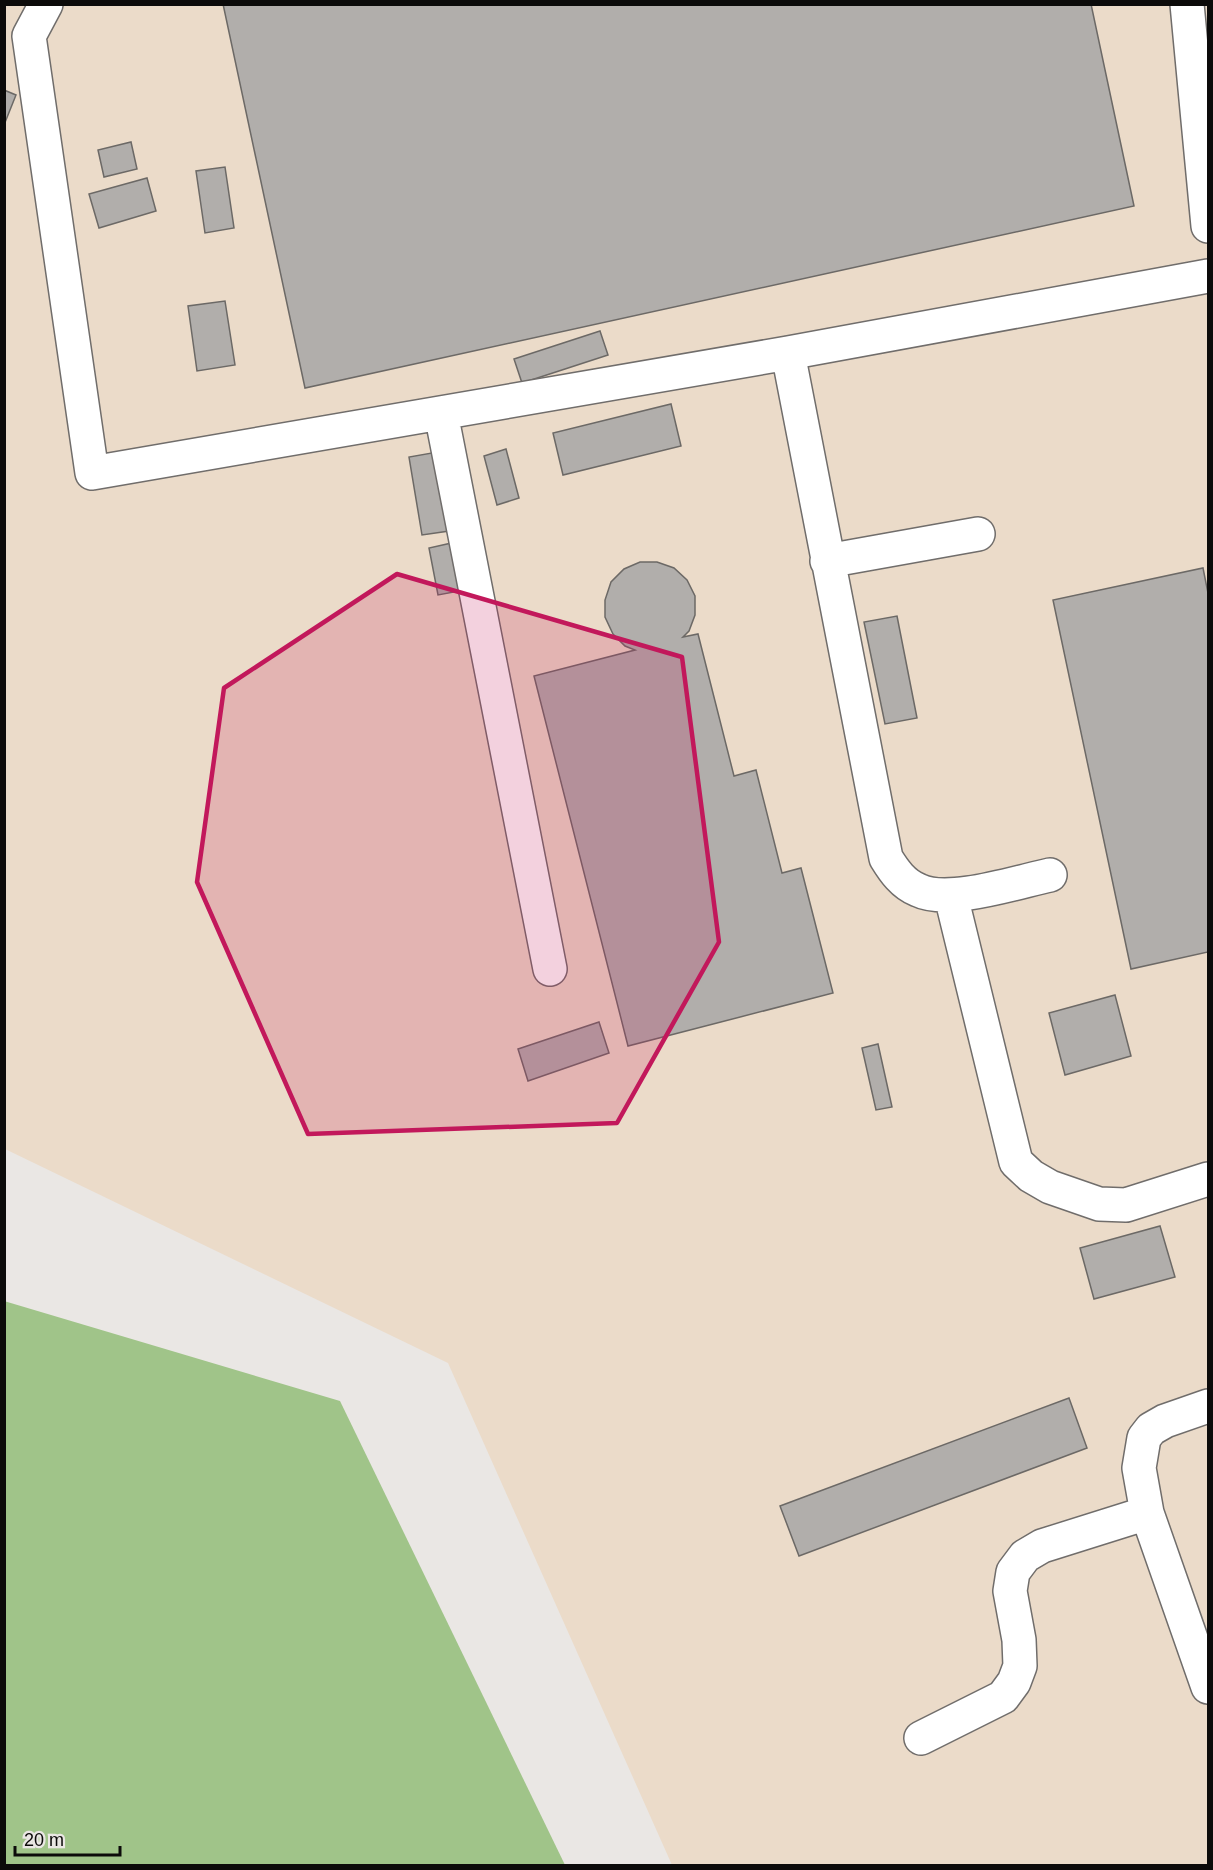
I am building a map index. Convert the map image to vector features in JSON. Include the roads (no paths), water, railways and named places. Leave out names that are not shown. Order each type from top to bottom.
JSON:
[{"type":"street","points":[[46,4],[29,36],[92,473],[788,353],[1209,276]]},
{"type":"street","points":[[1187,4],[1209,226]]},
{"type":"street","points":[[788,353],[886,858],[899,878],[919,891],[951,896],[1050,875]]},
{"type":"street","points":[[441,413],[550,969]]},
{"type":"street","points":[[827,561],[978,534]]},
{"type":"street","points":[[951,896],[1016,1162],[1030,1176],[1050,1187],[1099,1204],[1125,1205],[1209,1179]]},
{"type":"street","points":[[1209,1406],[1151,1428],[1144,1438],[1139,1468],[1147,1513],[1209,1687]]},
{"type":"street","points":[[921,1738],[1003,1697],[1014,1682],[1020,1666],[1019,1640],[1010,1591],[1013,1572],[1025,1556],[1042,1546],[1147,1513]]}]
